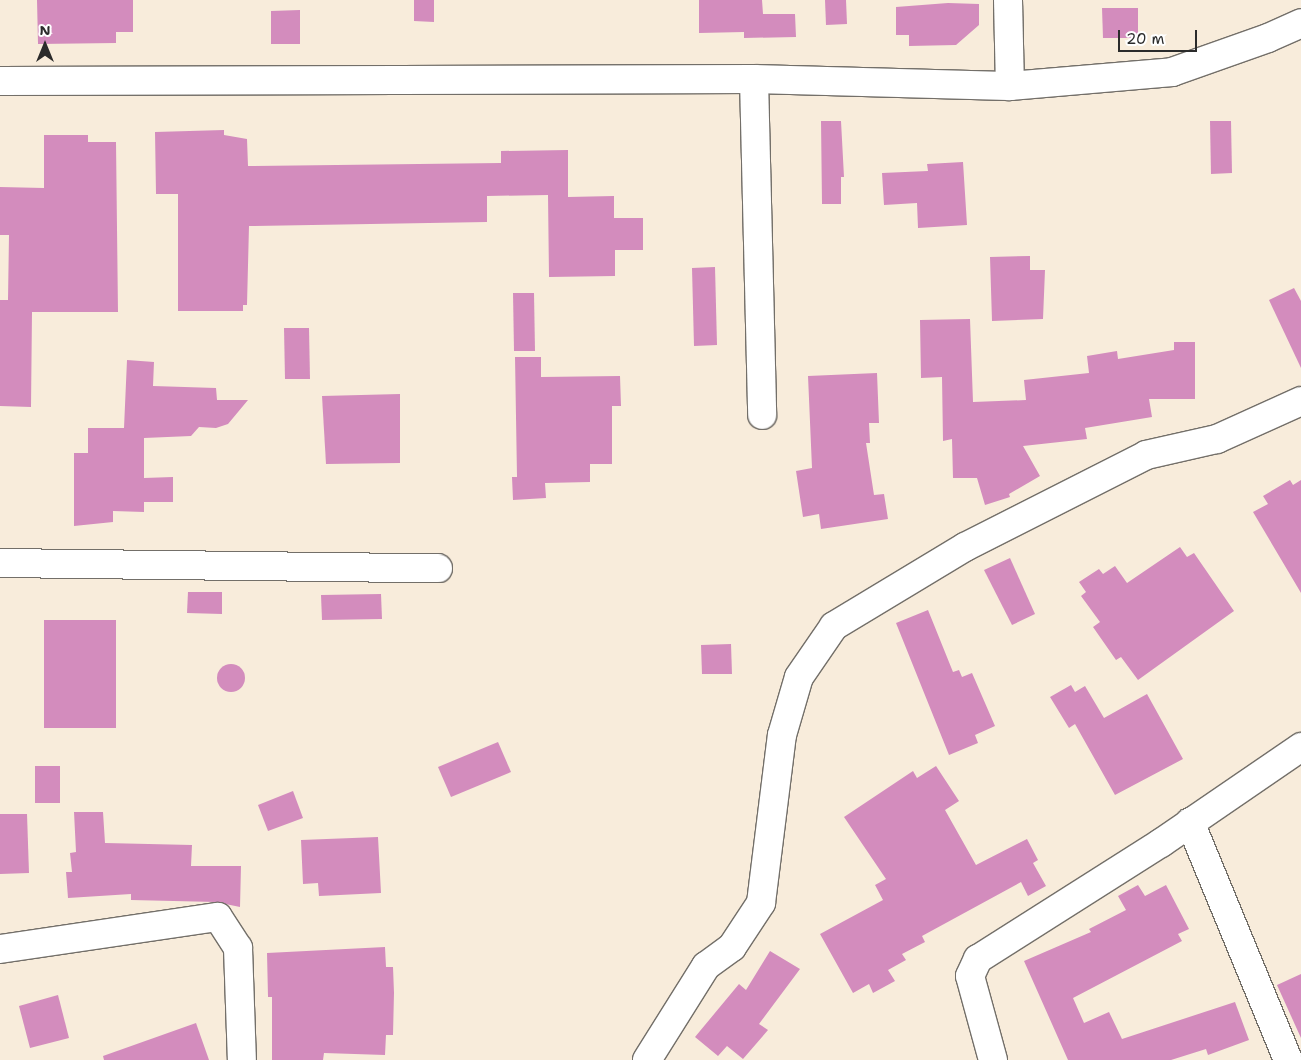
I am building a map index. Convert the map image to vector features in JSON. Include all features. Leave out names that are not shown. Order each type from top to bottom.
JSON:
[{"type":"street","points":[[1008,0],[1010,86]]},
{"type":"street","points":[[0,81],[754,79],[1010,86],[1172,72],[1301,23]]},
{"type":"street","points":[[754,79],[762,415]]},
{"type":"street","points":[[647,1060],[706,966],[732,947],[761,902],[782,735],[799,677],[834,626],[965,547],[1146,455],[1217,439],[1301,401]]},
{"type":"street","points":[[0,563],[438,568]]},
{"type":"street","points":[[993,1060],[970,976],[978,959],[1190,822],[1301,747]]},
{"type":"street","points":[[1190,822],[1288,1060]]},
{"type":"street","points":[[0,949],[218,917],[238,948],[242,1060]]},
{"type":"building","points":[[37,0],[133,0],[133,32],[116,32],[116,43],[38,44]]},
{"type":"building","points":[[414,0],[434,0],[434,22],[414,21]]},
{"type":"building","points":[[699,0],[762,0],[763,14],[795,14],[796,37],[744,38],[744,32],[699,33]]},
{"type":"building","points":[[825,0],[846,0],[847,24],[826,25]]},
{"type":"building","points":[[948,3],[979,4],[979,25],[956,45],[909,46],[909,35],[896,35],[896,7]]},
{"type":"building","points":[[1102,8],[1138,8],[1138,38],[1103,38]]},
{"type":"building","points":[[300,10],[300,44],[271,44],[271,11]]},
{"type":"building","points":[[821,121],[841,121],[844,177],[841,177],[841,204],[822,204]]},
{"type":"building","points":[[1210,121],[1231,121],[1232,173],[1211,174]]},
{"type":"building","points":[[224,130],[224,135],[247,139],[248,166],[501,163],[501,151],[568,150],[568,197],[614,196],[614,218],[643,218],[643,250],[615,250],[615,276],[549,277],[548,195],[487,196],[487,222],[249,226],[247,305],[243,305],[243,311],[178,311],[178,194],[156,194],[155,132]]},
{"type":"building","points":[[44,135],[88,135],[88,142],[116,142],[118,312],[32,312],[31,407],[0,406],[0,300],[8,300],[9,235],[0,235],[0,187],[44,188]]},
{"type":"building","points":[[963,162],[967,225],[918,228],[917,203],[884,205],[882,173],[928,171],[927,164]]},
{"type":"building","points":[[1030,256],[1030,270],[1045,270],[1043,319],[992,321],[990,257]]},
{"type":"building","points":[[715,267],[717,345],[694,346],[692,268]]},
{"type":"building","points":[[1294,288],[1301,301],[1301,368],[1269,300]]},
{"type":"building","points":[[513,293],[534,293],[535,351],[514,351]]},
{"type":"building","points":[[970,319],[973,402],[1026,400],[1024,380],[1089,373],[1087,356],[1117,351],[1118,359],[1174,350],[1174,342],[1195,342],[1195,399],[1149,399],[1152,417],[1085,428],[1087,439],[1023,446],[1040,476],[1009,494],[1010,497],[985,505],[977,478],[953,478],[952,439],[943,441],[942,377],[921,378],[920,320]]},
{"type":"building","points":[[284,328],[309,328],[310,379],[285,379]]},
{"type":"building","points":[[515,357],[541,357],[541,377],[620,376],[621,406],[612,406],[612,464],[590,464],[590,482],[545,483],[546,498],[513,500],[512,477],[517,477]]},
{"type":"building","points":[[127,360],[154,362],[153,386],[216,388],[217,400],[248,400],[228,424],[216,428],[199,427],[191,436],[144,438],[144,478],[173,477],[173,502],[144,502],[144,512],[113,511],[113,522],[74,526],[74,453],[88,453],[88,428],[124,428]]},
{"type":"building","points":[[877,373],[879,423],[869,423],[870,443],[866,443],[874,495],[884,494],[888,519],[821,529],[819,514],[803,517],[796,471],[812,468],[808,376]]},
{"type":"building","points":[[400,394],[400,463],[326,464],[322,396]]},
{"type":"building","points":[[1290,480],[1293,485],[1301,480],[1301,593],[1253,512],[1268,504],[1263,496]]},
{"type":"building","points":[[1180,547],[1187,557],[1194,553],[1234,611],[1138,680],[1121,657],[1116,660],[1093,627],[1100,622],[1081,596],[1086,592],[1079,582],[1099,569],[1103,574],[1115,566],[1127,583]]},
{"type":"building","points":[[1010,558],[1035,614],[1012,625],[984,570]]},
{"type":"building","points":[[188,592],[222,592],[222,614],[187,613]]},
{"type":"building","points":[[381,594],[382,619],[322,620],[321,595]]},
{"type":"building","points":[[928,610],[953,672],[959,670],[962,677],[972,673],[995,726],[975,735],[978,743],[949,755],[896,623]]},
{"type":"building","points":[[44,620],[116,620],[116,728],[44,728]]},
{"type":"building","points":[[731,644],[732,674],[702,674],[701,645]]},
{"type":"building","points":[[231,664],[241,668],[245,678],[241,688],[231,692],[221,688],[217,678],[221,668]]},
{"type":"building","points":[[1071,685],[1075,692],[1085,686],[1104,718],[1147,694],[1183,759],[1115,795],[1075,724],[1069,728],[1050,697]]},
{"type":"building","points":[[498,742],[511,772],[451,797],[438,767]]},
{"type":"building","points":[[35,766],[60,766],[60,803],[35,803]]},
{"type":"building","points":[[936,766],[959,801],[945,810],[976,865],[1027,839],[1038,860],[1033,863],[1046,886],[1028,896],[1021,882],[922,936],[925,942],[902,954],[906,960],[888,970],[895,981],[873,993],[869,984],[853,993],[820,934],[883,900],[875,885],[886,879],[844,817],[913,771],[917,778]]},
{"type":"building","points":[[293,791],[303,818],[268,831],[258,805]]},
{"type":"building","points":[[74,812],[103,812],[105,843],[192,845],[191,866],[241,866],[240,907],[216,902],[131,900],[131,894],[68,898],[66,872],[72,872],[70,853],[76,852]]},
{"type":"building","points":[[0,814],[27,814],[29,873],[0,874]]},
{"type":"building","points":[[378,837],[381,893],[319,896],[318,883],[303,884],[301,840]]},
{"type":"building","points":[[1138,885],[1145,896],[1166,885],[1189,929],[1178,934],[1182,941],[1073,998],[1084,1023],[1109,1012],[1122,1039],[1235,1002],[1249,1040],[1208,1055],[1206,1049],[1171,1060],[1068,1060],[1024,961],[1091,932],[1089,929],[1126,910],[1118,896]]},
{"type":"building","points":[[385,947],[386,967],[393,967],[394,993],[393,1035],[386,1035],[385,1055],[324,1053],[323,1060],[272,1060],[272,997],[268,997],[267,953]]},
{"type":"building","points":[[770,951],[800,969],[759,1024],[768,1030],[743,1059],[727,1046],[718,1056],[695,1037],[739,984],[746,990]]},
{"type":"building","points":[[1301,974],[1301,1038],[1277,985]]},
{"type":"building","points":[[58,995],[69,1038],[30,1048],[19,1006]]},
{"type":"building","points":[[196,1023],[209,1060],[104,1060],[103,1056]]}]
